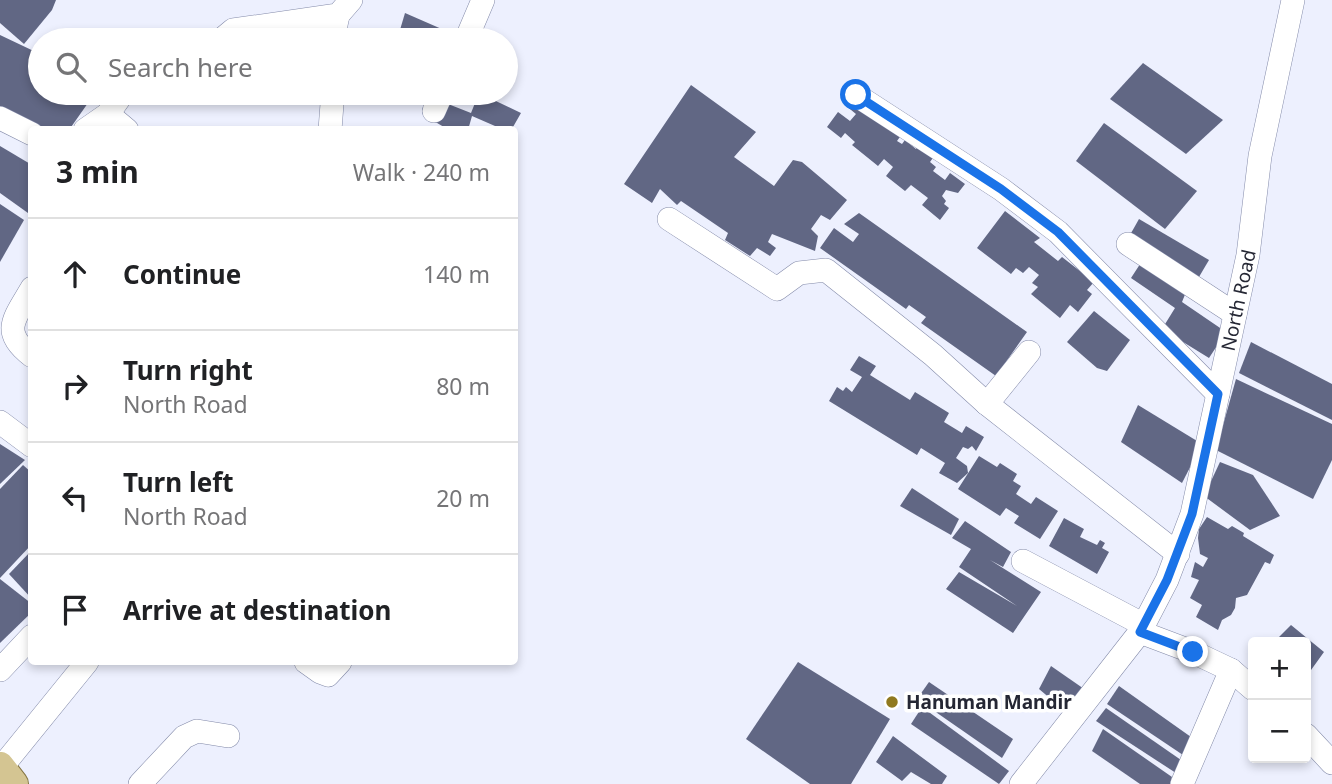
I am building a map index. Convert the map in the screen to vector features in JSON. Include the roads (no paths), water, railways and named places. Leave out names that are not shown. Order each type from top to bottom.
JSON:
[{"type":"street","points":[[471,28],[483,0]]},
{"type":"street","name":"North Road","points":[[1021,784],[1142,629],[1178,554],[1192,514],[1248,255],[1260,156],[1293,0]]},
{"type":"street","points":[[243,28],[344,8]]},
{"type":"street","points":[[337,28],[344,8]]},
{"type":"street","points":[[856,95],[1001,189],[1058,232],[1218,394]]},
{"type":"street","points":[[91,126],[108,114],[114,105]]},
{"type":"street","points":[[330,126],[332,105]]},
{"type":"street","points":[[108,114],[122,126]]},
{"type":"street","points":[[0,118],[28,132]]},
{"type":"street","points":[[669,219],[777,289],[799,273],[826,270],[933,355],[987,404],[1178,554]]},
{"type":"street","points":[[1128,244],[1235,314]]},
{"type":"street","points":[[28,295],[11,325],[10,333],[12,340],[28,353]]},
{"type":"street","points":[[987,404],[1029,352]]},
{"type":"street","points":[[0,422],[28,443]]},
{"type":"street","points":[[1023,561],[1142,629],[1231,670],[1248,685]]},
{"type":"street","points":[[0,670],[28,640]]},
{"type":"street","points":[[5,773],[85,665]]},
{"type":"street","points":[[310,665],[328,675],[337,665]]},
{"type":"street","points":[[1182,784],[1231,670]]},
{"type":"street","points":[[140,784],[184,737],[197,731],[228,736]]},
{"type":"street","points":[[1311,740],[1332,763]]},
{"type":"place","name":"Hanuman Mandir","points":[[892,702]]}]
